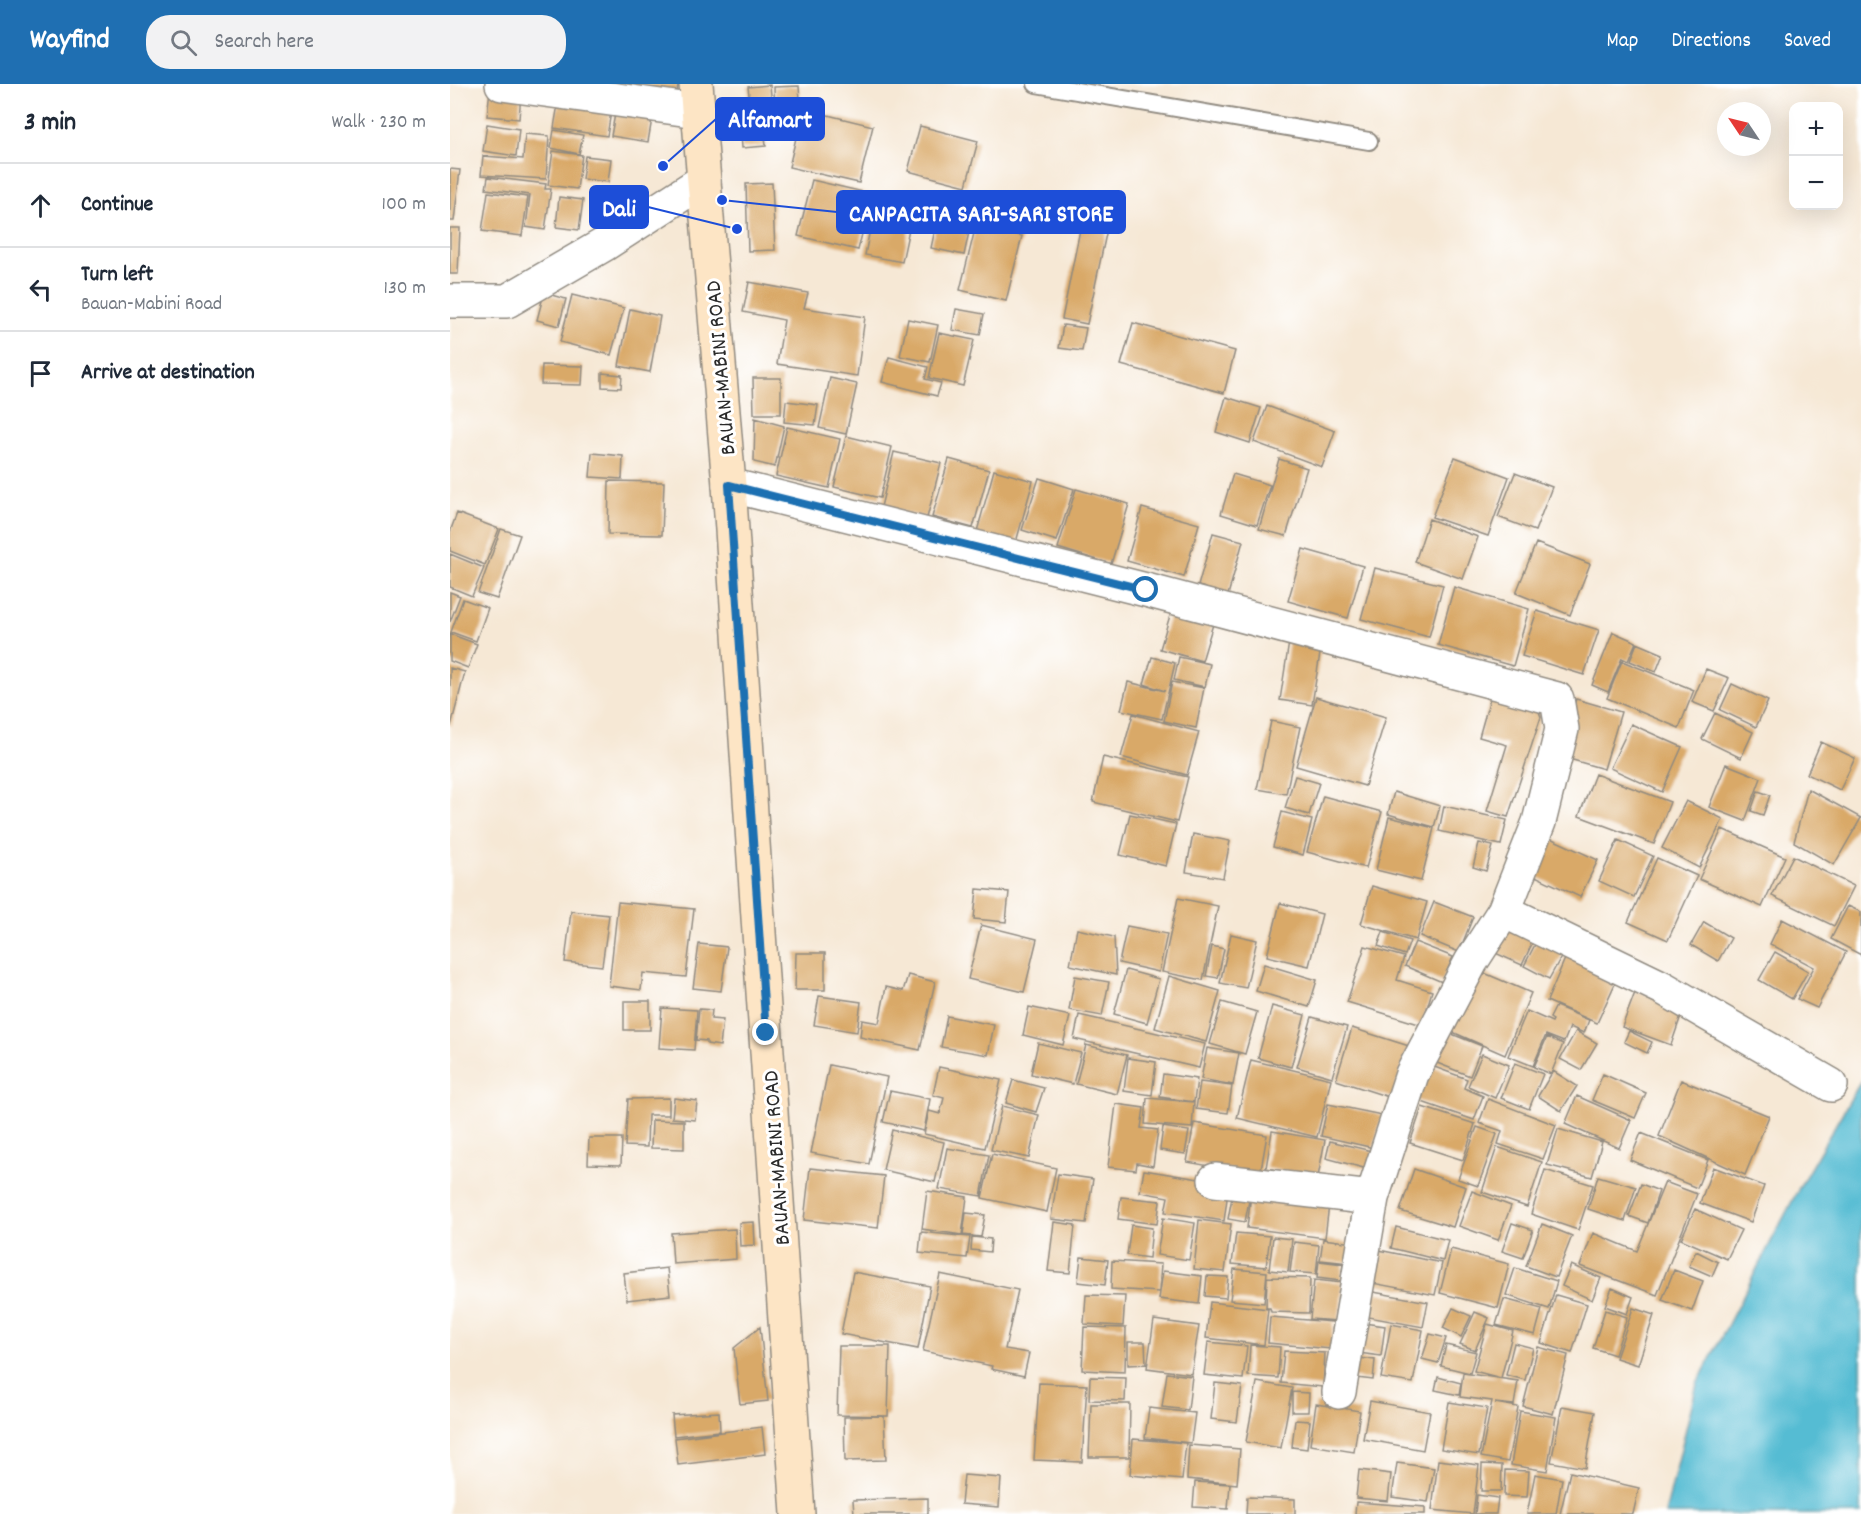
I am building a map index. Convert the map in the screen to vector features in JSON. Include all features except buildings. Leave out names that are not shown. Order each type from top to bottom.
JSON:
[{"type":"main road","name":"BAUAN-MABINI ROAD","points":[[696,98],[729,485],[798,1514]]},
{"type":"street","points":[[502,84],[696,98]]},
{"type":"street","points":[[450,301],[507,301],[605,244],[704,180]]},
{"type":"street","points":[[729,485],[1146,590],[1557,699],[1562,729],[1539,822],[1504,911],[1471,963],[1412,1074],[1372,1198],[1338,1392]]},
{"type":"street","points":[[1504,911],[1663,988],[1831,1085]]},
{"type":"street","points":[[1215,1180],[1372,1198]]},
{"type":"lane","points":[[1036,84],[1369,141]]},
{"type":"water","points":[[1861,1081],[1861,1514],[1665,1514],[1697,1384],[1801,1184]]},
{"type":"place","name":"Alfamart","points":[[663,166]]},
{"type":"place","name":"CANPACITA SARI-SARI STORE","points":[[722,200]]},
{"type":"place","name":"Dali","points":[[737,229]]},
{"type":"route","points":[[766,1033],[729,485],[1146,590]]}]
